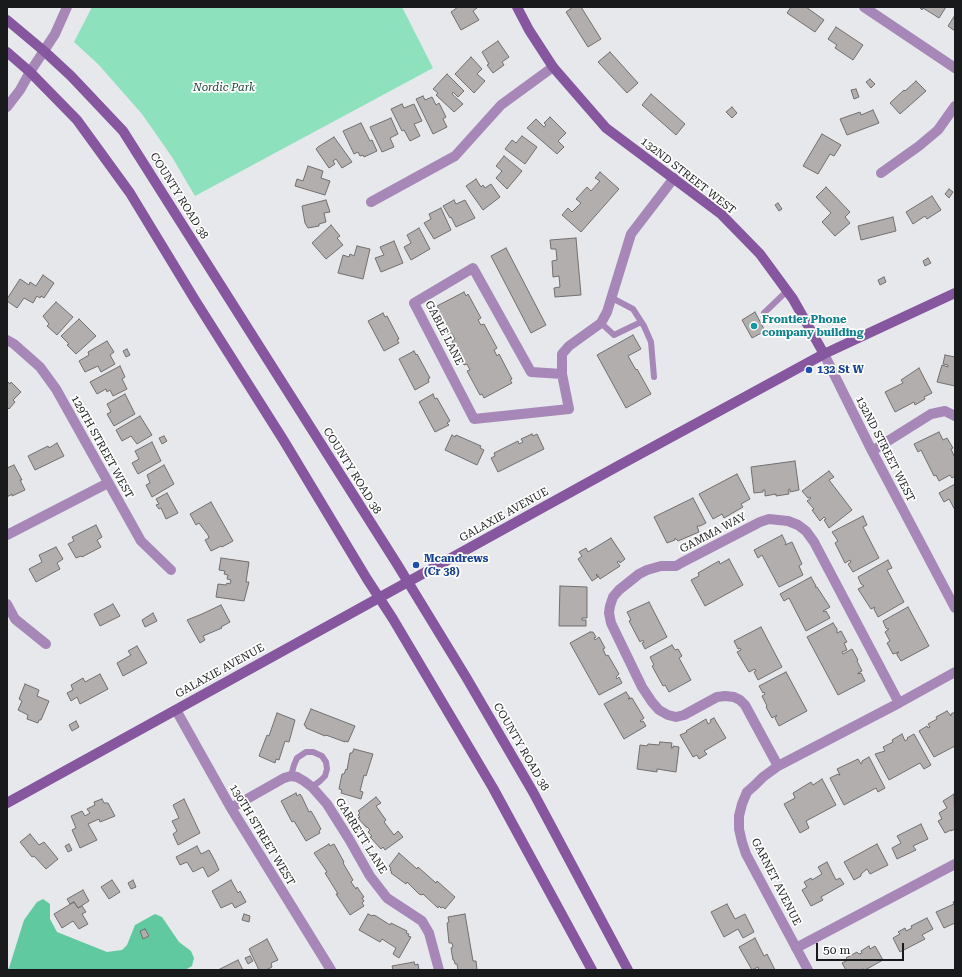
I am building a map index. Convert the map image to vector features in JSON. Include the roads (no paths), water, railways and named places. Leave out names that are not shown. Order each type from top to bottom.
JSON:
[{"type":"main road","name":"132ND STREET WEST","points":[[517,7],[529,30],[553,67],[606,128],[721,214],[760,254],[793,299],[824,354]]},
{"type":"main road","name":"COUNTY ROAD 38","points":[[7,20],[71,76],[123,131],[397,564],[466,677],[534,792],[628,970]]},
{"type":"main road","points":[[7,52],[30,72],[77,120],[130,193],[284,441],[367,579],[394,619],[493,788],[592,970]]},
{"type":"main road","name":"GALAXIE AVENUE","points":[[7,803],[824,354],[955,293]]},
{"type":"street","points":[[7,107],[20,90],[55,34],[67,7]]},
{"type":"street","points":[[864,7],[955,68]]},
{"type":"street","points":[[371,202],[455,156],[501,105],[553,67]]},
{"type":"street","points":[[881,173],[919,146],[938,130],[955,106]]},
{"type":"street","points":[[562,374],[562,354],[569,346],[601,323],[612,298],[631,234],[674,178]]},
{"type":"street","name":"GABLE LANE","points":[[473,268],[531,372],[562,374],[569,409],[474,419],[414,303],[473,268]]},
{"type":"street","name":"129TH STREET WEST","points":[[7,340],[14,344],[40,367],[56,389],[141,541],[170,570]]},
{"type":"street","name":"132ND STREET WEST","points":[[824,354],[872,451],[955,608]]},
{"type":"street","points":[[872,451],[931,414],[945,411],[955,416]]},
{"type":"street","points":[[7,535],[108,483]]},
{"type":"street","name":"GAMMA WAY","points":[[778,766],[746,705],[740,700],[734,697],[717,697],[684,715],[676,716],[668,715],[652,702],[642,687],[611,623],[609,613],[610,606],[613,597],[619,590],[639,574],[647,570],[661,566],[676,566],[760,522],[769,520],[788,520],[806,531],[814,542],[899,703]]},
{"type":"street","points":[[7,604],[15,619],[46,644]]},
{"type":"street","name":"GARNET AVENUE","points":[[808,970],[746,854],[739,829],[739,816],[747,792],[763,777],[778,766],[955,672]]},
{"type":"street","name":"130TH STREET WEST","points":[[176,710],[231,808],[331,970]]},
{"type":"street","points":[[231,808],[284,778],[291,776]]},
{"type":"street","name":"GARRETT LANE","points":[[291,776],[297,777],[312,787],[327,804],[370,876],[387,898],[422,922],[429,933],[439,970]]},
{"type":"street","points":[[796,948],[955,864]]},
{"type":"lane","points":[[764,313],[787,291]]},
{"type":"lane","points":[[612,298],[633,309],[641,322],[651,342],[654,377]]},
{"type":"lane","points":[[601,323],[614,335],[641,322]]},
{"type":"lane","points":[[291,776],[297,758],[306,752],[313,752],[322,756],[326,762],[327,769],[325,776],[312,787]]},
{"type":"place","name":"Frontier Phone company building","points":[[754,326]]},
{"type":"place","name":"132 St W","points":[[809,370]]},
{"type":"place","name":"Mcandrews (Cr 38)","points":[[416,565]]},
{"type":"park label","name":"Nordic Park","points":[[224,88]]}]
